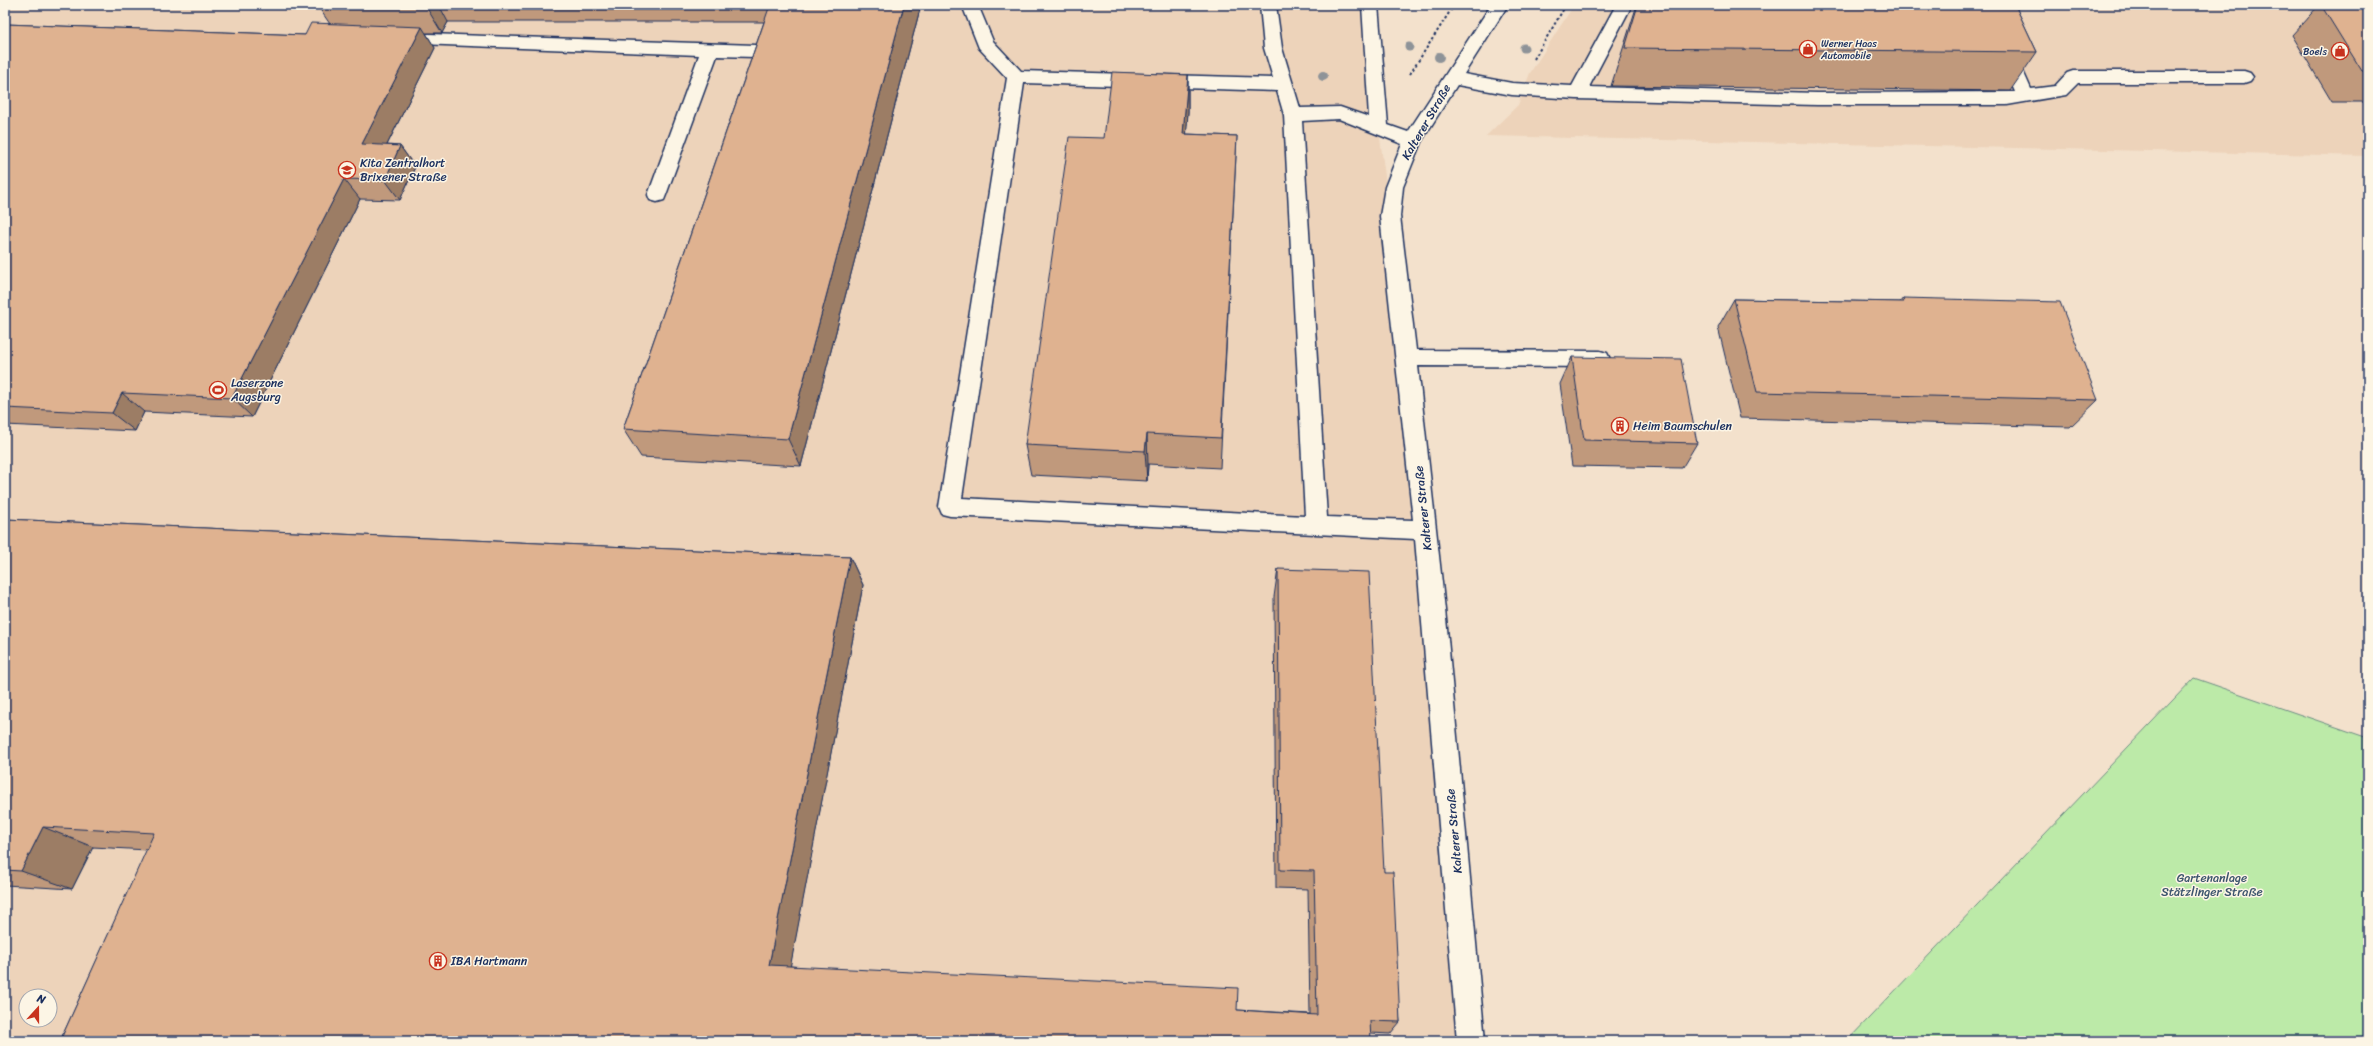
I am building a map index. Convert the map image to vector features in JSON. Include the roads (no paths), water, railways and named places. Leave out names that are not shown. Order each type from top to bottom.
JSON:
[{"type":"street","points":[[970,5],[985,44],[1016,77],[1284,85]]},
{"type":"street","points":[[1268,5],[1273,48],[1293,115],[1316,526]]},
{"type":"street","points":[[1370,5],[1379,127]]},
{"type":"street","name":"Kalterer Straße","points":[[1471,1041],[1445,723],[1426,530],[1390,216],[1394,188],[1412,141],[1500,5]]},
{"type":"street","points":[[1578,94],[1624,5]]},
{"type":"street","points":[[1986,5],[2026,96]]},
{"type":"street","points":[[385,38],[755,51]]},
{"type":"street","points":[[657,195],[710,50]]},
{"type":"street","points":[[1016,77],[950,507],[1316,526],[1426,530]]},
{"type":"street","points":[[1452,78],[1512,89],[1578,94],[1817,99],[2007,100],[2060,91],[2073,77],[2244,77]]},
{"type":"street","points":[[1293,115],[1340,113],[1412,141]]},
{"type":"street","points":[[1407,358],[1622,359]]},
{"type":"place","name":"Werner Haas Automobile","points":[[1808,49]]},
{"type":"place","name":"Boels","points":[[2340,51]]},
{"type":"place","name":"Kita Zentralhort Brixener Straße","points":[[347,170]]},
{"type":"place","name":"Laserzone Augsburg","points":[[218,390]]},
{"type":"place","name":"Heim Baumschulen","points":[[1620,426]]},
{"type":"place","name":"IBA Hartmann","points":[[438,961]]},
{"type":"park label","name":"Gartenanlage Stätzlinger Straße","points":[[2212,885]]}]
